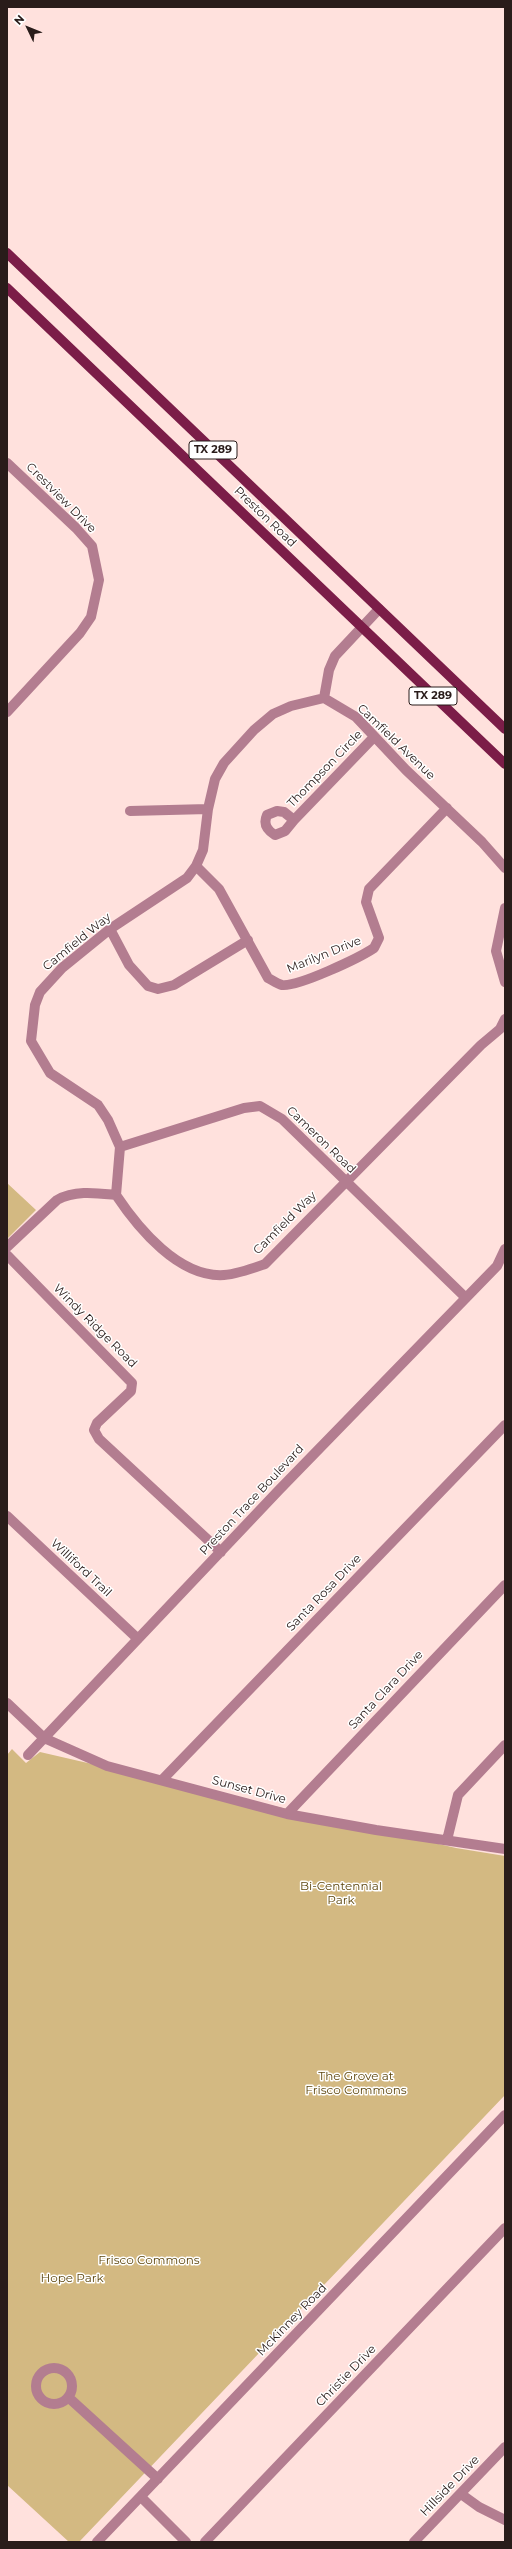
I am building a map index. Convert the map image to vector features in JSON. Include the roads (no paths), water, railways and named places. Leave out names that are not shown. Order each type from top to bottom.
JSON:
[{"type":"main road","name":"Preston Road","points":[[7,253],[505,729]]},
{"type":"main road","name":"Preston Road","points":[[7,288],[505,764]]},
{"type":"street","name":"Crestview Drive","points":[[7,462],[76,528],[92,546],[99,580],[91,617],[80,633],[7,712]]},
{"type":"street","points":[[324,698],[329,670],[335,656],[379,609]]},
{"type":"street","name":"Camfield Avenue","points":[[324,698],[356,717],[374,737],[447,808]]},
{"type":"street","name":"Camfield Way","points":[[324,698],[291,706],[273,714],[254,730],[224,764],[215,779],[208,809],[203,850],[196,866],[178,885],[110,929],[62,968],[40,992],[35,1005],[31,1036],[35,1050],[50,1073],[98,1105],[108,1120],[120,1147],[116,1195],[143,1232],[174,1259],[200,1272],[223,1275],[265,1264],[345,1181],[500,1029],[505,1019]]},
{"type":"street","name":"Thompson Circle","points":[[294,820],[374,737]]},
{"type":"street","points":[[447,808],[482,842],[505,868]]},
{"type":"street","name":"Marilyn Drive","points":[[196,866],[219,889],[268,978],[283,985],[317,975],[374,948],[379,938],[366,902],[369,889],[447,808]]},
{"type":"street","points":[[130,810],[208,809]]},
{"type":"street","points":[[505,908],[496,951],[505,982]]},
{"type":"street","points":[[110,929],[129,966],[148,986],[158,990],[174,985],[248,940]]},
{"type":"street","name":"Cameron Road","points":[[120,1147],[235,1110],[260,1106],[282,1119],[466,1298]]},
{"type":"street","points":[[7,1247],[61,1197],[78,1193],[116,1195]]},
{"type":"street","name":"Preston Trace Boulevard","points":[[28,1754],[90,1687],[466,1298],[502,1267],[505,1249]]},
{"type":"street","name":"Windy Ridge Road","points":[[7,1255],[132,1383],[131,1391],[97,1423],[94,1430],[99,1439],[220,1552]]},
{"type":"street","name":"Santa Rosa Drive","points":[[162,1780],[505,1424]]},
{"type":"street","name":"Williford Trail","points":[[7,1516],[138,1639]]},
{"type":"street","name":"Santa Clara Drive","points":[[287,1814],[505,1585]]},
{"type":"street","name":"Sunset Drive","points":[[7,1703],[44,1738],[108,1766],[287,1814],[505,1849]]},
{"type":"street","points":[[447,1840],[458,1795],[505,1745]]},
{"type":"street","name":"McKinney Road","points":[[98,2542],[505,2115]]},
{"type":"street","name":"Christie Drive","points":[[205,2542],[505,2228]]},
{"type":"street","points":[[68,2397],[158,2479]]},
{"type":"street","name":"Hillside Drive","points":[[414,2542],[505,2447]]},
{"type":"street","points":[[461,2494],[479,2508],[505,2520]]},
{"type":"street","points":[[141,2497],[186,2542]]},
{"type":"park label","name":"Bi-Centennial Park","points":[[341,1893]]},
{"type":"park label","name":"The Grove at Frisco Commons","points":[[356,2083]]},
{"type":"park label","name":"Frisco Commons","points":[[149,2260]]},
{"type":"park label","name":"Hope Park","points":[[72,2278]]}]
